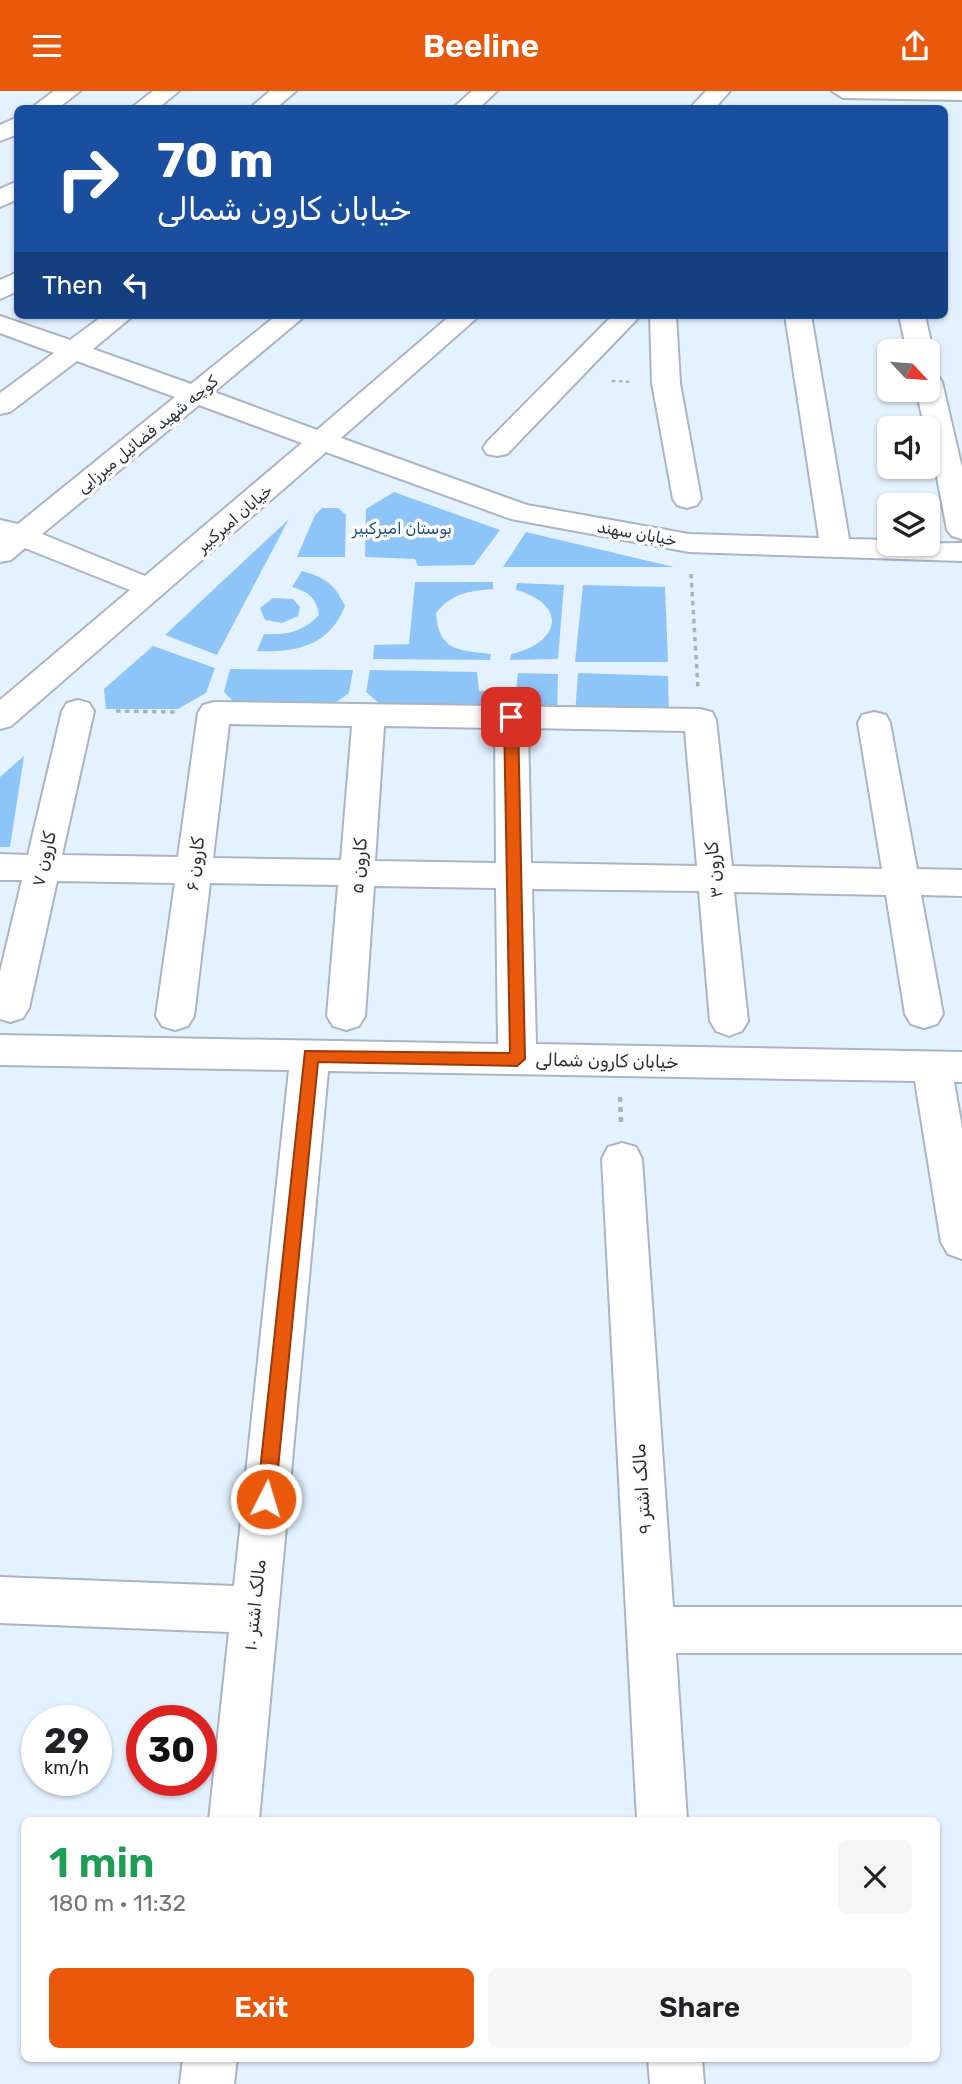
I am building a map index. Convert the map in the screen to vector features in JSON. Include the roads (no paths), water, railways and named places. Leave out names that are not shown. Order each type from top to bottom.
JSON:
[{"type":"street","points":[[47,105],[69,91]]},
{"type":"street","points":[[147,105],[168,91]]},
{"type":"street","points":[[266,105],[285,91]]},
{"type":"street","points":[[468,105],[486,91]]},
{"type":"street","points":[[703,105],[719,91]]},
{"type":"street","points":[[838,105],[853,96],[962,93]]},
{"type":"street","points":[[0,406],[116,319]]},
{"type":"street","name":"کوچه شهید فضائیل میرزایی","points":[[7,539],[196,394],[288,319]]},
{"type":"street","name":"خیابان امیرکبیر","points":[[0,718],[462,319]]},
{"type":"street","points":[[497,448],[624,319]]},
{"type":"street","points":[[663,319],[666,383],[687,499]]},
{"type":"street","points":[[799,319],[836,549]]},
{"type":"street","points":[[913,319],[917,339]]},
{"type":"street","name":"خیابان سهند","points":[[0,324],[521,513],[689,543],[962,552]]},
{"type":"street","points":[[933,403],[962,530]]},
{"type":"street","points":[[7,539],[133,581]]},
{"type":"street","name":"کارون ۷","points":[[10,1008],[78,711]]},
{"type":"street","name":"کارون ۶","points":[[176,1016],[215,713],[369,715]]},
{"type":"street","points":[[369,715],[511,717],[516,875],[517,1059]]},
{"type":"street","name":"کارون ۵","points":[[346,1016],[369,715]]},
{"type":"street","name":"کارون ۳","points":[[511,717],[700,720],[729,1021]]},
{"type":"street","points":[[874,723],[924,1014]]},
{"type":"street","points":[[0,867],[962,883]]},
{"type":"street","name":"خیابان کارون شمالی","points":[[0,1050],[947,1067]]},
{"type":"street","name":"مالک اشتر ۱۰","points":[[234,1817],[310,1056]]},
{"type":"street","points":[[947,1067],[962,1242]]},
{"type":"street","name":"مالک اشتر ۹","points":[[621,1159],[662,1817]]},
{"type":"street","points":[[0,1600],[255,1610]]},
{"type":"street","points":[[652,1630],[962,1630]]},
{"type":"street","points":[[207,2084],[210,2062]]},
{"type":"street","points":[[676,2062],[677,2084]]},
{"type":"park label","name":"بوستان امیرکبیر","points":[[402,528]]}]
